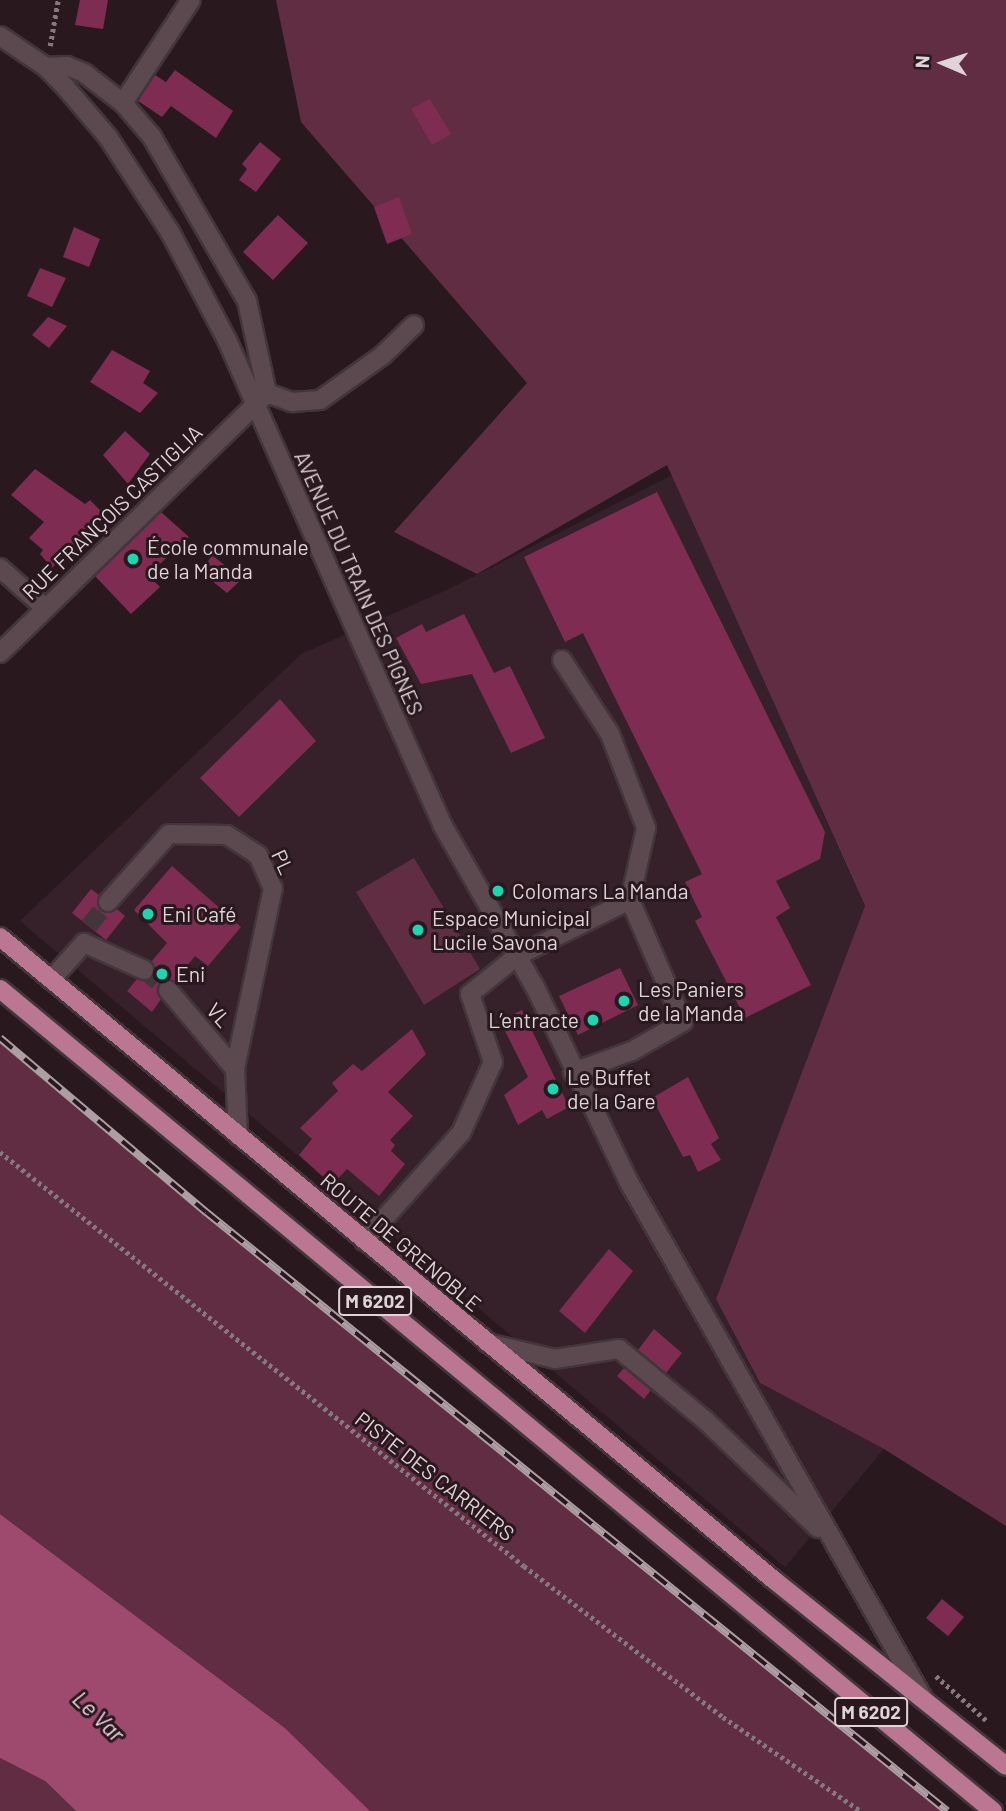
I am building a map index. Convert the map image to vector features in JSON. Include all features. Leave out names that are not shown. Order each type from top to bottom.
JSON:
[{"type":"main road","name":"ROUTE DE GRENOBLE","points":[[0,937],[487,1343],[925,1701]]},
{"type":"main road","name":"M 6202","points":[[0,989],[749,1613],[993,1811]]},
{"type":"main road","name":"M 6202","points":[[925,1701],[1006,1766]]},
{"type":"street","points":[[123,103],[191,0]]},
{"type":"street","name":"AVENUE DU TRAIN DES PIGNES","points":[[0,36],[46,67],[108,137],[141,183],[261,398],[443,826],[517,956],[630,1184],[925,1701]]},
{"type":"street","points":[[46,67],[67,66],[84,73],[123,103],[152,137],[247,301],[261,398],[292,402],[320,400],[383,355],[414,325]]},
{"type":"street","name":"RUE FRANÇOIS CASTIGLIA","points":[[0,653],[261,398]]},
{"type":"street","points":[[0,568],[46,608]]},
{"type":"street","points":[[562,660],[610,734],[646,828],[630,900],[683,1022],[632,1051],[573,1072]]},
{"type":"street","name":"PL","points":[[108,902],[169,834],[227,835],[258,855],[273,888],[235,1069],[238,1136]]},
{"type":"street","points":[[364,1241],[461,1133],[493,1062],[470,994],[517,956],[630,900]]},
{"type":"street","points":[[51,980],[87,934],[144,970]]},
{"type":"street","name":"VL","points":[[168,990],[235,1069]]},
{"type":"street","points":[[487,1343],[555,1359],[619,1349],[706,1421],[831,1540]]},
{"type":"path","points":[[46,67],[58,0]]},
{"type":"path","name":"PISTE DES CARRIERS","points":[[0,1152],[524,1566],[723,1717],[861,1811]]},
{"type":"path","points":[[934,1675],[996,1729]]},
{"type":"shaded area","points":[[276,0],[1006,0],[1006,1526],[884,1449],[760,1383],[716,1299],[865,906],[667,465],[477,574],[394,532],[527,383],[301,122]]},
{"type":"shaded area","points":[[672,475],[865,907],[716,1299],[760,1383],[884,1449],[785,1567],[20,921],[301,654],[449,589]]},
{"type":"shaded area","name":"Espace Municipal Lucile Savona","points":[[414,858],[480,969],[424,1005],[356,892]]},
{"type":"shaded area","points":[[0,1038],[206,1212],[947,1811],[370,1811],[285,1728],[0,1514]]},
{"type":"shaded area","points":[[0,1758],[45,1781],[76,1811],[0,1811]]},
{"type":"water","name":"Le Var","points":[[0,1514],[285,1728],[370,1811],[76,1811],[45,1781],[0,1758]]},
{"type":"building","points":[[80,0],[108,0],[103,29],[75,25]]},
{"type":"building","points":[[175,70],[233,111],[216,138],[171,106],[162,117],[138,101],[155,75],[166,82]]},
{"type":"building","points":[[430,99],[451,134],[432,145],[411,109]]},
{"type":"building","points":[[260,142],[281,159],[256,192],[239,180],[247,169],[242,164]]},
{"type":"building","points":[[399,197],[412,234],[387,244],[374,207]]},
{"type":"building","points":[[278,215],[308,243],[273,280],[243,252]]},
{"type":"building","points":[[74,227],[100,239],[89,267],[63,257]]},
{"type":"building","points":[[40,268],[66,278],[52,307],[27,296]]},
{"type":"building","points":[[48,317],[67,326],[49,348],[32,335]]},
{"type":"building","points":[[112,350],[150,371],[143,383],[158,393],[140,413],[90,382]]},
{"type":"building","points":[[125,431],[150,454],[128,484],[103,455]]},
{"type":"building","points":[[35,469],[85,504],[90,500],[103,513],[52,568],[40,554],[43,550],[29,538],[44,522],[11,495]]},
{"type":"building","points":[[657,492],[825,832],[820,859],[776,881],[790,908],[776,917],[811,985],[745,1018],[695,921],[702,917],[685,882],[702,874],[583,633],[565,642],[524,557]]},
{"type":"building","points":[[161,512],[189,537],[148,575],[160,587],[131,614],[95,576]]},
{"type":"building","points":[[212,555],[242,579],[227,593],[201,572]]},
{"type":"building","points":[[464,614],[494,673],[510,666],[545,738],[511,753],[472,674],[421,684],[396,638],[422,624],[426,632]]},
{"type":"building","points":[[280,699],[316,741],[239,817],[200,778]]},
{"type":"building","points":[[172,866],[241,927],[208,966],[195,956],[175,981],[160,982],[157,991],[161,999],[152,1012],[127,991],[137,979],[151,979],[155,970],[151,962],[167,943],[134,910]]},
{"type":"building","points":[[91,889],[99,895],[101,911],[117,909],[125,916],[106,940],[72,913]]},
{"type":"building","points":[[620,968],[638,1005],[578,1035],[559,996]]},
{"type":"building","points":[[522,1010],[569,1107],[547,1119],[542,1110],[518,1125],[504,1095],[528,1077],[500,1021]]},
{"type":"building","points":[[412,1029],[426,1054],[388,1092],[413,1116],[390,1140],[395,1145],[391,1151],[405,1164],[379,1196],[347,1169],[332,1185],[299,1155],[312,1139],[300,1128],[338,1091],[332,1083],[353,1064],[362,1071]]},
{"type":"building","points":[[688,1077],[719,1138],[711,1144],[721,1160],[698,1172],[690,1155],[683,1157],[652,1098]]},
{"type":"building","points":[[609,1249],[633,1271],[585,1333],[559,1311]]},
{"type":"building","points":[[654,1329],[682,1353],[666,1373],[638,1350]]},
{"type":"building","points":[[624,1368],[651,1390],[644,1399],[617,1376]]},
{"type":"building","points":[[942,1599],[964,1617],[948,1636],[926,1618]]},
{"type":"tunnel","points":[[89,926],[108,902]]},
{"type":"tunnel","points":[[144,970],[168,990]]},
{"type":"railway","points":[[0,1038],[206,1212],[947,1811]]},
{"type":"place","name":"École communale de la Manda","points":[[133,559]]},
{"type":"place","name":"Colomars La Manda","points":[[498,891]]},
{"type":"place","name":"Eni Café","points":[[148,914]]},
{"type":"place","name":"Espace Municipal Lucile Savona","points":[[418,930]]},
{"type":"place","name":"Eni","points":[[162,974]]},
{"type":"place","name":"Les Paniers de la Manda","points":[[624,1001]]},
{"type":"place","name":"L’entracte","points":[[593,1020]]},
{"type":"place","name":"Le Buffet de la Gare","points":[[553,1089]]}]
